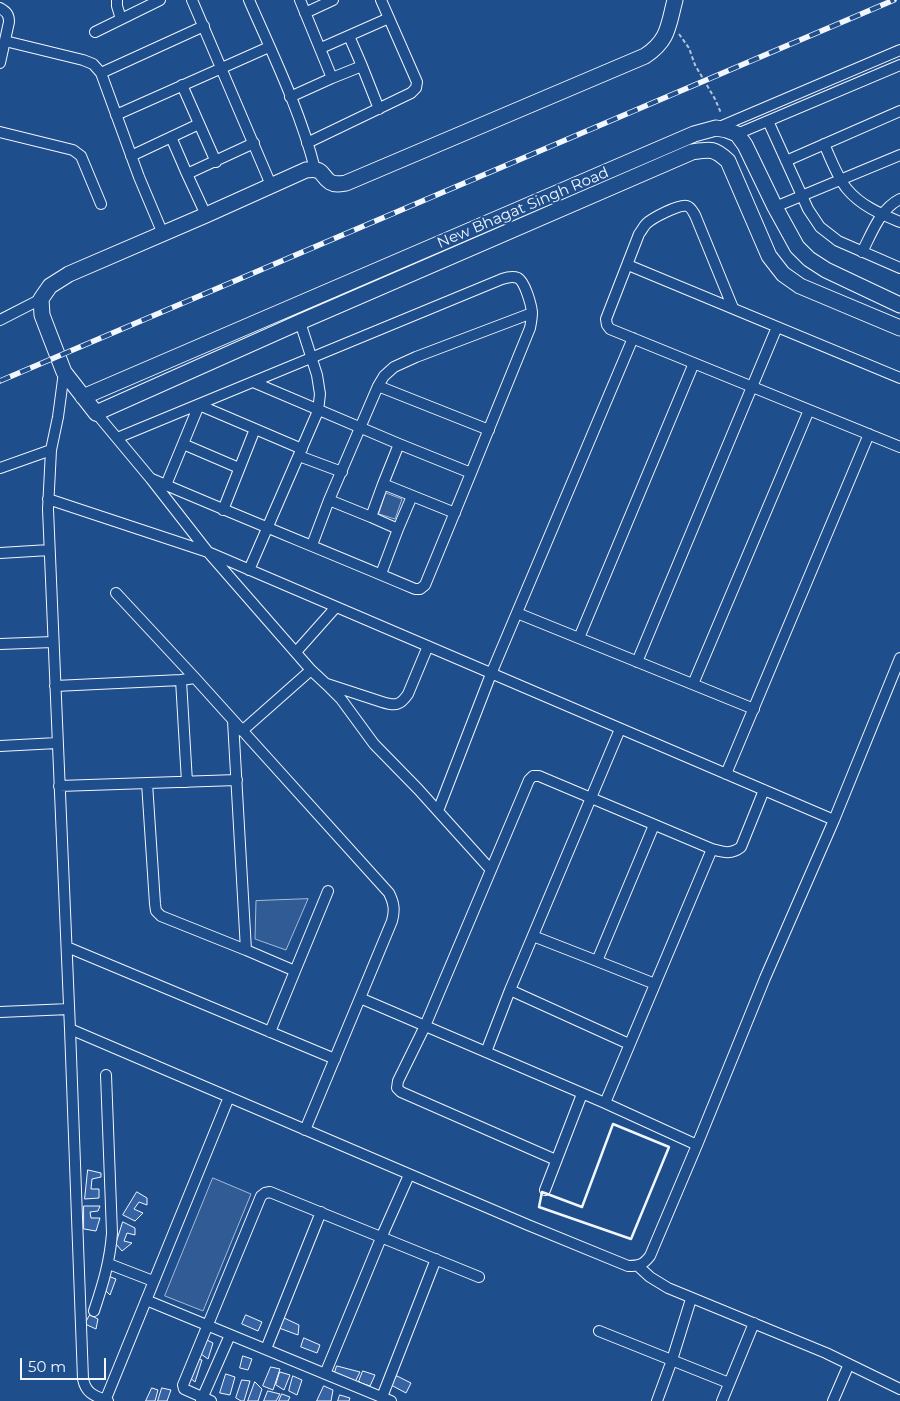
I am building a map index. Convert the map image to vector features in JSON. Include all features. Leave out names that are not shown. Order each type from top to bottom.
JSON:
[{"type":"street","points":[[117,0],[121,19]]},
{"type":"street","points":[[95,32],[160,0]]},
{"type":"street","points":[[192,0],[271,185]]},
{"type":"street","points":[[249,0],[290,97],[307,143],[314,169]]},
{"type":"street","points":[[300,0],[332,78]]},
{"type":"street","points":[[305,12],[332,0]]},
{"type":"street","points":[[307,143],[411,93],[416,88],[416,82],[381,0]]},
{"type":"street","points":[[0,320],[41,299],[50,286],[69,274],[306,170],[314,169],[322,173],[328,181],[336,184],[346,183],[646,56],[657,48],[666,36],[675,0]]},
{"type":"street","points":[[0,8],[9,16],[0,63]]},
{"type":"street","points":[[321,48],[389,18]]},
{"type":"street","points":[[101,73],[204,26]]},
{"type":"street","points":[[349,36],[379,109]]},
{"type":"street","points":[[5,41],[83,60],[93,64],[101,73],[131,156],[163,234]]},
{"type":"street","points":[[116,115],[270,47]]},
{"type":"street","points":[[726,129],[900,50]]},
{"type":"street","points":[[726,129],[768,121],[900,65]]},
{"type":"street","points":[[290,97],[362,66]]},
{"type":"street","points":[[182,85],[216,162]]},
{"type":"street","points":[[786,160],[900,111]]},
{"type":"street","points":[[768,121],[808,209],[820,227],[838,241],[900,268]]},
{"type":"street","points":[[131,156],[200,124]]},
{"type":"street","points":[[726,129],[745,145],[797,247],[809,259],[826,270],[900,305]]},
{"type":"street","name":"New Bhagat Singh Road","points":[[83,398],[685,138],[726,129]]},
{"type":"street","points":[[0,132],[73,150],[81,156],[101,204]]},
{"type":"street","points":[[171,138],[206,215]]},
{"type":"street","points":[[187,174],[254,144]]},
{"type":"street","points":[[824,144],[841,180],[848,190],[862,204],[900,222]]},
{"type":"street","name":"New Bhagat Singh Road","points":[[96,413],[300,322],[692,152],[707,149],[719,152],[728,161],[769,256],[783,274],[800,286],[900,328]]},
{"type":"street","points":[[775,207],[900,155]]},
{"type":"street","points":[[862,252],[882,214],[891,204],[900,199]]},
{"type":"street","points":[[733,308],[695,215],[687,206],[680,206],[645,225],[606,319],[610,329],[900,448]]},
{"type":"street","points":[[628,265],[900,378]]},
{"type":"street","points":[[117,438],[509,277],[516,277],[522,281],[532,313],[530,328],[425,585],[420,588],[415,589],[151,479]]},
{"type":"street","points":[[41,299],[42,314],[64,372],[83,398],[151,479],[208,552],[311,670],[340,699],[374,744],[418,789],[491,870]]},
{"type":"street","points":[[312,546],[329,500],[384,376],[394,367],[532,313]]},
{"type":"street","points":[[249,570],[318,411],[320,394],[317,375],[300,322]]},
{"type":"street","points":[[637,662],[777,327]]},
{"type":"street","points":[[438,812],[491,674],[633,338]]},
{"type":"street","points":[[578,638],[694,363]]},
{"type":"street","points":[[64,372],[51,450],[48,499],[67,947],[82,1379],[87,1391],[106,1401],[229,1097]]},
{"type":"street","points":[[253,382],[318,411],[471,473]]},
{"type":"street","points":[[378,386],[489,430]]},
{"type":"street","points":[[199,405],[255,429],[342,472]]},
{"type":"street","points":[[166,485],[199,405]]},
{"type":"street","points":[[693,684],[809,410]]},
{"type":"street","points":[[223,510],[255,429]]},
{"type":"street","points":[[726,774],[869,434]]},
{"type":"street","points":[[183,444],[239,468]]},
{"type":"street","points":[[371,517],[399,444]]},
{"type":"street","points":[[0,468],[51,450]]},
{"type":"street","points":[[383,484],[455,513]]},
{"type":"street","points":[[381,574],[412,496]]},
{"type":"street","points":[[48,499],[208,552],[834,820]]},
{"type":"street","points":[[329,500],[398,529]]},
{"type":"street","points":[[0,553],[49,550]]},
{"type":"street","points":[[116,593],[389,893],[393,902],[392,920],[305,1130]]},
{"type":"street","points":[[296,652],[336,607]]},
{"type":"street","points":[[517,613],[754,709]]},
{"type":"street","points":[[0,644],[53,642]]},
{"type":"street","points":[[326,684],[392,705],[398,704],[404,701],[408,694],[428,646]]},
{"type":"street","points":[[70,1029],[628,1266],[638,1266],[644,1263],[650,1256],[765,978],[834,820],[900,658]]},
{"type":"street","points":[[242,731],[311,670]]},
{"type":"street","points":[[55,686],[195,678]]},
{"type":"street","points":[[181,680],[187,782]]},
{"type":"street","points":[[233,721],[246,950]]},
{"type":"street","points":[[486,1052],[510,990],[620,729]]},
{"type":"street","points":[[0,746],[57,743]]},
{"type":"street","points":[[556,1160],[401,1092],[397,1088],[398,1081],[425,1026],[529,780],[533,776],[539,776],[712,849],[728,853],[735,852],[741,847],[764,790]]},
{"type":"street","points":[[59,786],[237,780]]},
{"type":"street","points":[[148,783],[156,911],[161,916],[295,971]]},
{"type":"street","points":[[597,961],[654,825]]},
{"type":"street","points":[[604,1103],[712,849]]},
{"type":"street","points":[[270,1032],[328,891]]},
{"type":"street","points":[[533,936],[655,984]]},
{"type":"street","points":[[67,947],[335,1059]]},
{"type":"street","points":[[510,990],[629,1044]]},
{"type":"street","points":[[360,998],[697,1145]]},
{"type":"street","points":[[0,1012],[69,1009]]},
{"type":"street","points":[[94,1311],[109,1264],[112,1233],[106,1075]]},
{"type":"street","points":[[545,1190],[582,1094]]},
{"type":"street","points":[[325,1374],[381,1238],[410,1175]]},
{"type":"street","points":[[230,1335],[205,1400],[184,1389],[183,1384],[264,1192],[270,1192],[321,1212],[479,1277]]},
{"type":"street","points":[[266,1349],[321,1212]]},
{"type":"street","points":[[146,1300],[387,1399],[436,1259]]},
{"type":"street","points":[[109,1264],[153,1281]]},
{"type":"street","points":[[638,1266],[650,1278],[668,1288],[826,1352],[900,1389]]},
{"type":"street","points":[[657,1401],[692,1299]]},
{"type":"street","points":[[722,1401],[754,1323]]},
{"type":"street","points":[[599,1331],[729,1383]]},
{"type":"street","points":[[833,1401],[849,1364]]},
{"type":"path","points":[[668,24],[679,34],[689,48],[695,65],[715,99],[726,129]]},
{"type":"shaded area","points":[[386,493],[402,499],[395,519],[379,514]]},
{"type":"shaded area","points":[[308,899],[286,950],[255,939],[256,901]]},
{"type":"shaded area","points":[[213,1178],[251,1194],[203,1311],[165,1296]]},
{"type":"building","points":[[88,1170],[101,1173],[101,1177],[92,1179],[91,1189],[99,1189],[99,1198],[85,1199]]},
{"type":"building","points":[[137,1192],[147,1198],[147,1205],[139,1202],[134,1209],[143,1213],[135,1221],[123,1215]]},
{"type":"building","points":[[84,1206],[100,1206],[98,1211],[90,1212],[91,1218],[100,1218],[96,1231],[84,1229]]},
{"type":"building","points":[[123,1222],[135,1228],[135,1235],[127,1233],[124,1241],[132,1243],[122,1251],[116,1244]]},
{"type":"building","points":[[108,1276],[116,1279],[110,1295],[106,1291]]},
{"type":"building","points":[[90,1315],[98,1319],[96,1329],[85,1324]]},
{"type":"building","points":[[246,1315],[262,1322],[258,1331],[242,1324]]},
{"type":"building","points":[[282,1317],[299,1325],[298,1335],[279,1328]]},
{"type":"building","points":[[304,1338],[320,1345],[317,1353],[301,1347]]},
{"type":"building","points":[[205,1339],[213,1343],[208,1359],[201,1354]]},
{"type":"building","points":[[243,1356],[252,1359],[248,1370],[240,1368]]},
{"type":"building","points":[[197,1359],[202,1360],[195,1382],[189,1377]]},
{"type":"building","points":[[337,1366],[360,1372],[355,1382],[334,1375]]},
{"type":"building","points":[[271,1367],[280,1369],[273,1390],[263,1386]]},
{"type":"building","points":[[363,1371],[375,1375],[370,1386],[359,1381]]},
{"type":"building","points":[[280,1372],[290,1375],[284,1390],[276,1385]]},
{"type":"building","points":[[226,1374],[235,1377],[230,1395],[220,1393]]},
{"type":"building","points":[[293,1376],[302,1380],[297,1395],[289,1391]]},
{"type":"building","points":[[397,1376],[411,1383],[406,1393],[391,1385]]},
{"type":"building","points":[[242,1380],[250,1381],[244,1401],[236,1398]]},
{"type":"building","points":[[255,1382],[262,1389],[258,1401],[248,1401]]},
{"type":"building","points":[[324,1386],[333,1390],[331,1401],[317,1401]]},
{"type":"building","points":[[152,1388],[158,1390],[155,1401],[146,1401]]},
{"type":"building","points":[[162,1388],[171,1390],[167,1401],[158,1401]]},
{"type":"building","points":[[268,1391],[280,1394],[276,1401],[264,1401]]},
{"type":"building","points":[[282,1394],[290,1397],[288,1401],[279,1401]]},
{"type":"building","points":[[340,1395],[350,1398],[349,1401],[338,1401]]},
{"type":"railway","points":[[0,381],[894,0]]},
{"type":"wall","points":[[613,1124],[669,1147],[631,1239],[539,1207],[542,1192],[582,1207],[613,1124]]}]
